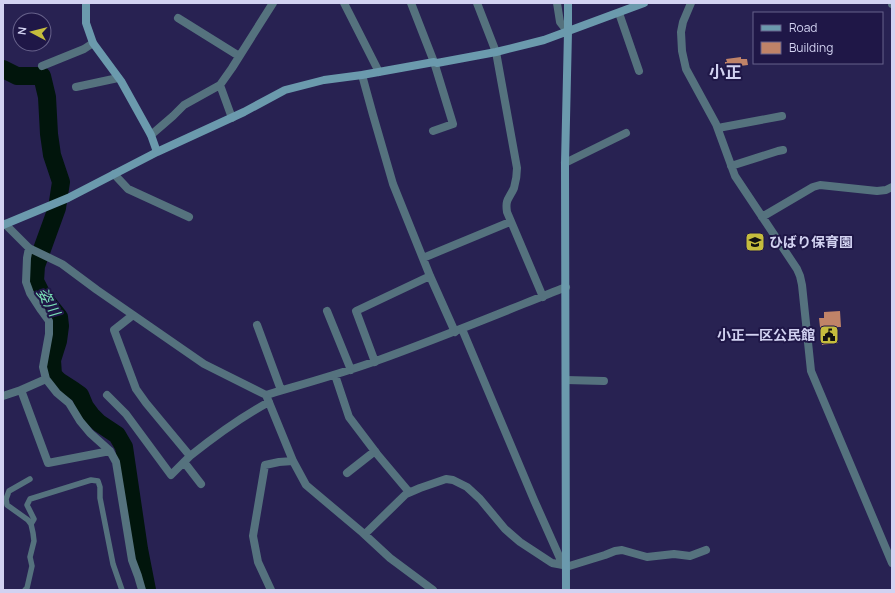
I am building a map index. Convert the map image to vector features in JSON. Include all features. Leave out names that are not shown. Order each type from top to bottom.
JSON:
[{"type":"street","points":[[86,3],[86,23],[93,43],[118,78],[151,135],[157,152]]},
{"type":"street","points":[[151,135],[184,105],[220,85],[273,3]]},
{"type":"street","points":[[344,3],[379,72]]},
{"type":"street","points":[[411,3],[434,62],[453,124],[433,131]]},
{"type":"street","points":[[476,3],[496,52],[517,168],[517,176],[514,187],[507,199],[507,212],[543,297]]},
{"type":"street","points":[[557,3],[560,22],[568,32]]},
{"type":"street","points":[[566,589],[565,163],[568,3]]},
{"type":"street","points":[[433,590],[390,558],[365,534],[306,485],[293,461],[267,398],[204,364],[62,264],[29,248],[4,224],[68,198],[157,152],[232,118],[285,90],[324,80],[362,75],[434,62],[437,63],[496,52],[544,40],[644,3]]},
{"type":"street","points":[[691,3],[681,32],[682,51],[686,69],[718,128],[735,176],[797,269],[800,276],[812,370],[892,563]]},
{"type":"street","points":[[619,13],[638,71]]},
{"type":"street","points":[[178,18],[239,56]]},
{"type":"street","points":[[42,66],[84,49],[93,43]]},
{"type":"street","points":[[362,75],[393,184],[430,276],[458,330],[565,566]]},
{"type":"street","points":[[76,87],[118,78]]},
{"type":"street","points":[[220,85],[232,118]]},
{"type":"street","points":[[718,128],[782,116]]},
{"type":"street","points":[[565,163],[626,133]]},
{"type":"street","points":[[731,166],[783,150]]},
{"type":"street","points":[[114,174],[128,189],[189,217]]},
{"type":"street","points":[[762,217],[813,187],[820,186],[877,191],[886,190],[892,187]]},
{"type":"street","points":[[423,258],[510,222]]},
{"type":"street","points":[[29,248],[26,282],[30,293],[49,321],[49,334],[43,367],[46,379],[57,393],[69,403],[80,421],[90,433],[110,451],[116,462],[132,560],[142,590]]},
{"type":"street","points":[[376,362],[356,311],[430,276]]},
{"type":"street","points":[[107,395],[126,414],[171,475],[187,459],[214,437],[257,409],[267,398],[281,390],[376,362],[566,287]]},
{"type":"street","points":[[327,311],[351,370]]},
{"type":"street","points":[[133,315],[114,330],[136,389],[187,459],[201,484]]},
{"type":"street","points":[[257,325],[281,390]]},
{"type":"street","points":[[335,375],[349,417],[409,492]]},
{"type":"street","points":[[3,396],[46,379]]},
{"type":"street","points":[[566,380],[604,381]]},
{"type":"street","points":[[21,390],[48,463],[110,451]]},
{"type":"street","points":[[347,473],[375,451]]},
{"type":"street","points":[[271,590],[258,562],[253,536],[264,465],[293,461]]},
{"type":"street","points":[[365,534],[406,494],[446,479],[453,480],[467,488],[480,499],[505,529],[520,542],[552,563],[565,566],[605,555],[615,550],[622,550],[647,557],[674,554],[690,556],[706,550]]},
{"type":"lane","points":[[24,590],[27,588],[32,566],[30,557],[34,541],[33,534],[31,524],[28,520],[7,504],[6,499],[9,491],[30,479]]},
{"type":"lane","points":[[31,524],[34,519],[27,505],[30,499],[91,480],[98,481],[112,564],[122,590]]},
{"type":"building","points":[[741,57],[741,59],[747,59],[748,65],[740,66],[740,68],[725,68],[725,62],[727,62],[726,59]]},
{"type":"building","name":"小正一区公民館","points":[[840,311],[841,327],[837,327],[838,343],[822,345],[819,318],[824,318],[824,312]]},
{"type":"waterway","name":"姿川","points":[[3,69],[17,76],[42,76],[47,97],[52,155],[61,182],[57,208],[36,266],[35,281],[43,297],[59,317],[60,326],[58,341],[52,360],[53,375],[59,381],[80,395],[85,407],[91,415],[99,423],[117,435],[124,447],[139,549],[147,590]]},
{"type":"place","name":"ひばり保育園","points":[[755,242]]},
{"type":"place","name":"小正一区公民館","points":[[829,335]]},
{"type":"district","name":"小正","points":[[725,72]]}]
